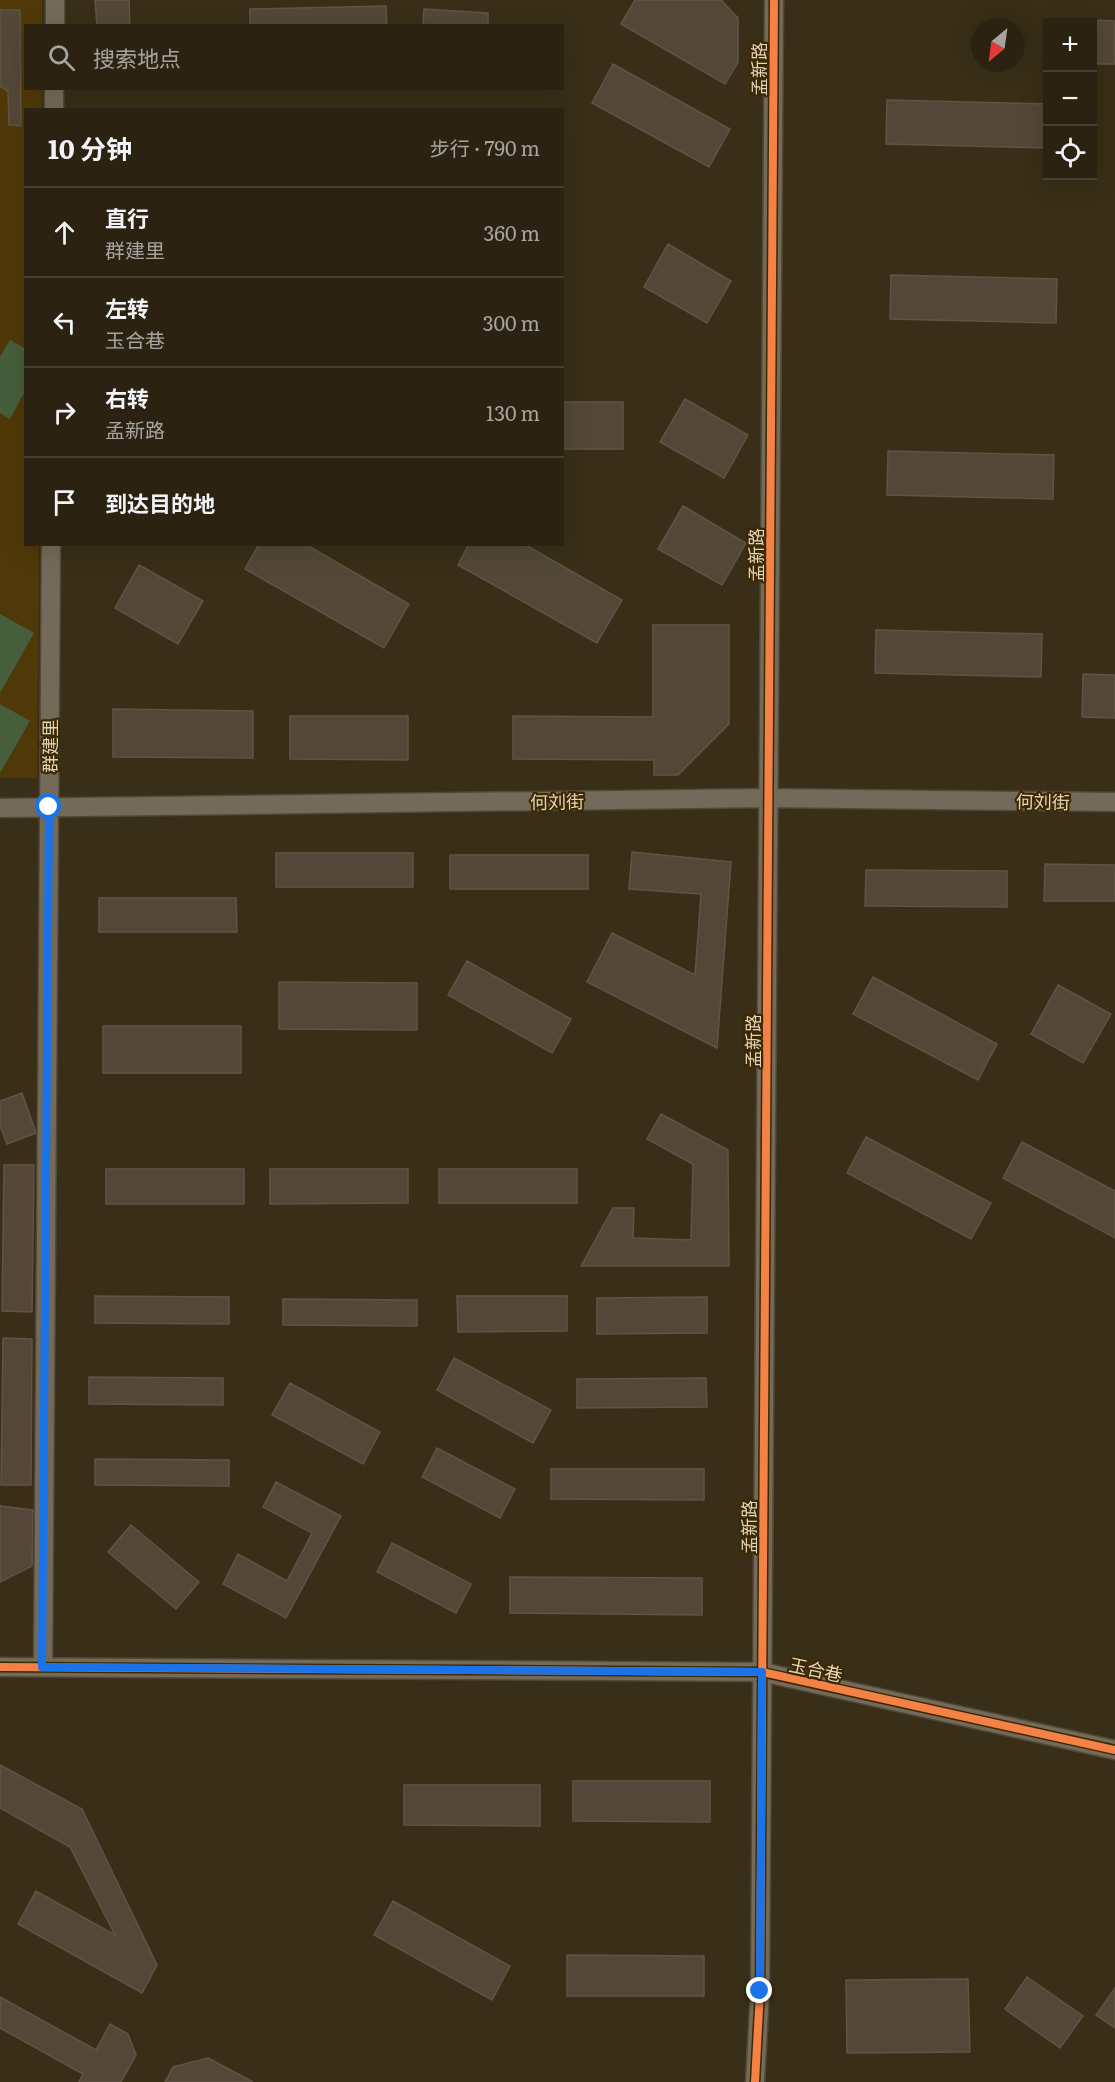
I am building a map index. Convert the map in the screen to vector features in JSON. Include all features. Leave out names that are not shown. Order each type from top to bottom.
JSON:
[{"type":"street","points":[[55,0],[55,24]]},
{"type":"street","name":"孟新路","points":[[755,2082],[760,1991],[774,0]]},
{"type":"street","points":[[54,90],[54,108]]},
{"type":"street","name":"群建里","points":[[42,1667],[51,546]]},
{"type":"street","name":"何刘街","points":[[0,808],[768,798],[1115,802]]},
{"type":"street","name":"玉合巷","points":[[0,1667],[762,1672],[1115,1750]]},
{"type":"shaded area","points":[[0,0],[42,0],[42,24],[24,24],[24,90],[42,90],[42,108],[24,108],[24,546],[39,546],[37,778],[0,778]]},
{"type":"green space","points":[[10,340],[24,348],[24,393],[10,419],[0,413],[0,357]]},
{"type":"green space","points":[[0,614],[34,633],[0,693]]},
{"type":"green space","points":[[0,704],[30,721],[0,773]]},
{"type":"building","points":[[95,0],[129,0],[130,24],[97,24]]},
{"type":"building","points":[[635,0],[721,0],[738,18],[738,62],[725,84],[621,24]]},
{"type":"building","points":[[386,6],[387,24],[250,24],[250,9]]},
{"type":"building","points":[[424,9],[488,13],[488,24],[423,24]]},
{"type":"building","points":[[0,10],[20,10],[21,126],[9,125],[8,91],[0,86]]},
{"type":"building","points":[[1097,20],[1115,21],[1115,64],[1097,64]]},
{"type":"building","points":[[613,64],[730,129],[709,167],[592,103]]},
{"type":"building","points":[[887,100],[1043,104],[1043,148],[886,144]]},
{"type":"building","points":[[668,244],[731,281],[707,323],[644,287]]},
{"type":"building","points":[[891,275],[1057,279],[1056,323],[890,319]]},
{"type":"building","points":[[685,399],[748,435],[724,478],[660,442]]},
{"type":"building","points":[[564,402],[623,402],[623,449],[564,449]]},
{"type":"building","points":[[888,451],[1054,455],[1053,499],[887,495]]},
{"type":"building","points":[[683,506],[746,543],[722,585],[658,549]]},
{"type":"building","points":[[258,546],[308,546],[409,604],[384,648],[245,569]]},
{"type":"building","points":[[468,546],[528,546],[622,600],[597,643],[458,565]]},
{"type":"building","points":[[139,565],[203,601],[178,644],[115,608]]},
{"type":"building","points":[[653,625],[729,625],[729,724],[678,775],[654,775],[654,760],[513,759],[513,716],[653,717]]},
{"type":"building","points":[[876,630],[1042,634],[1041,677],[875,673]]},
{"type":"building","points":[[1083,674],[1115,675],[1115,718],[1082,717]]},
{"type":"building","points":[[113,709],[253,711],[253,758],[113,757]]},
{"type":"building","points":[[290,716],[408,716],[408,760],[290,759]]},
{"type":"building","points":[[632,852],[731,862],[717,1048],[587,982],[612,933],[695,975],[701,894],[629,889]]},
{"type":"building","points":[[276,853],[413,853],[413,887],[276,887]]},
{"type":"building","points":[[450,855],[588,855],[588,889],[450,889]]},
{"type":"building","points":[[1045,864],[1115,865],[1115,901],[1044,901]]},
{"type":"building","points":[[866,870],[1007,871],[1007,907],[865,906]]},
{"type":"building","points":[[99,898],[236,898],[237,932],[99,932]]},
{"type":"building","points":[[467,961],[571,1019],[552,1053],[448,995]]},
{"type":"building","points":[[873,977],[997,1044],[978,1080],[853,1014]]},
{"type":"building","points":[[279,982],[417,983],[417,1030],[279,1029]]},
{"type":"building","points":[[1058,985],[1111,1014],[1083,1063],[1031,1034]]},
{"type":"building","points":[[103,1026],[241,1026],[241,1073],[103,1073]]},
{"type":"building","points":[[22,1093],[36,1133],[7,1144],[0,1126],[0,1101]]},
{"type":"building","points":[[661,1114],[728,1150],[729,1266],[581,1266],[613,1208],[634,1208],[633,1238],[691,1240],[693,1164],[647,1139]]},
{"type":"building","points":[[866,1137],[991,1203],[971,1239],[847,1173]]},
{"type":"building","points":[[1022,1142],[1115,1191],[1115,1238],[1003,1178]]},
{"type":"building","points":[[4,1165],[34,1165],[32,1312],[2,1311]]},
{"type":"building","points":[[106,1169],[244,1169],[244,1204],[106,1204]]},
{"type":"building","points":[[270,1169],[408,1169],[408,1203],[270,1204]]},
{"type":"building","points":[[439,1169],[577,1169],[577,1203],[439,1203]]},
{"type":"building","points":[[95,1296],[229,1297],[229,1324],[95,1323]]},
{"type":"building","points":[[457,1296],[567,1296],[567,1331],[458,1332]]},
{"type":"building","points":[[707,1297],[707,1333],[597,1334],[597,1298]]},
{"type":"building","points":[[283,1299],[417,1300],[417,1326],[283,1325]]},
{"type":"building","points":[[3,1338],[32,1339],[31,1485],[1,1485]]},
{"type":"building","points":[[454,1358],[551,1410],[533,1443],[437,1390]]},
{"type":"building","points":[[89,1377],[223,1378],[223,1405],[89,1404]]},
{"type":"building","points":[[706,1378],[707,1407],[577,1408],[577,1379]]},
{"type":"building","points":[[290,1383],[380,1432],[363,1464],[272,1415]]},
{"type":"building","points":[[437,1448],[515,1489],[500,1518],[422,1477]]},
{"type":"building","points":[[95,1459],[229,1460],[229,1486],[95,1485]]},
{"type":"building","points":[[551,1469],[704,1469],[704,1500],[551,1499]]},
{"type":"building","points":[[276,1482],[341,1516],[286,1618],[223,1584],[238,1554],[287,1581],[312,1533],[263,1507]]},
{"type":"building","points":[[0,1506],[33,1510],[32,1566],[0,1582]]},
{"type":"building","points":[[131,1525],[199,1582],[176,1609],[108,1552]]},
{"type":"building","points":[[392,1543],[471,1584],[456,1613],[377,1572]]},
{"type":"building","points":[[510,1577],[702,1578],[702,1615],[510,1613]]},
{"type":"building","points":[[0,1765],[82,1809],[157,1965],[142,1993],[18,1924],[36,1891],[115,1935],[70,1847],[0,1808]]},
{"type":"building","points":[[573,1781],[710,1781],[710,1822],[573,1821]]},
{"type":"building","points":[[404,1785],[540,1785],[540,1826],[404,1825]]},
{"type":"building","points":[[393,1901],[510,1966],[492,2000],[374,1935]]},
{"type":"building","points":[[567,1955],[704,1956],[704,1996],[567,1996]]},
{"type":"building","points":[[1027,1977],[1083,2016],[1060,2048],[1005,2009]]},
{"type":"building","points":[[968,1979],[970,2052],[847,2053],[846,1980]]},
{"type":"building","points":[[1115,1988],[1115,2028],[1096,2015]]},
{"type":"building","points":[[0,1997],[96,2050],[110,2024],[128,2034],[136,2055],[121,2082],[79,2082],[83,2074],[0,2028]]},
{"type":"building","points":[[208,2058],[253,2082],[165,2082],[173,2067]]},
{"type":"cycle path","points":[[755,2082],[760,1991],[774,0]]},
{"type":"cycle path","points":[[0,1667],[762,1672],[1115,1750]]},
{"type":"route","points":[[49,807],[42,1667],[762,1672],[760,1991]]}]
